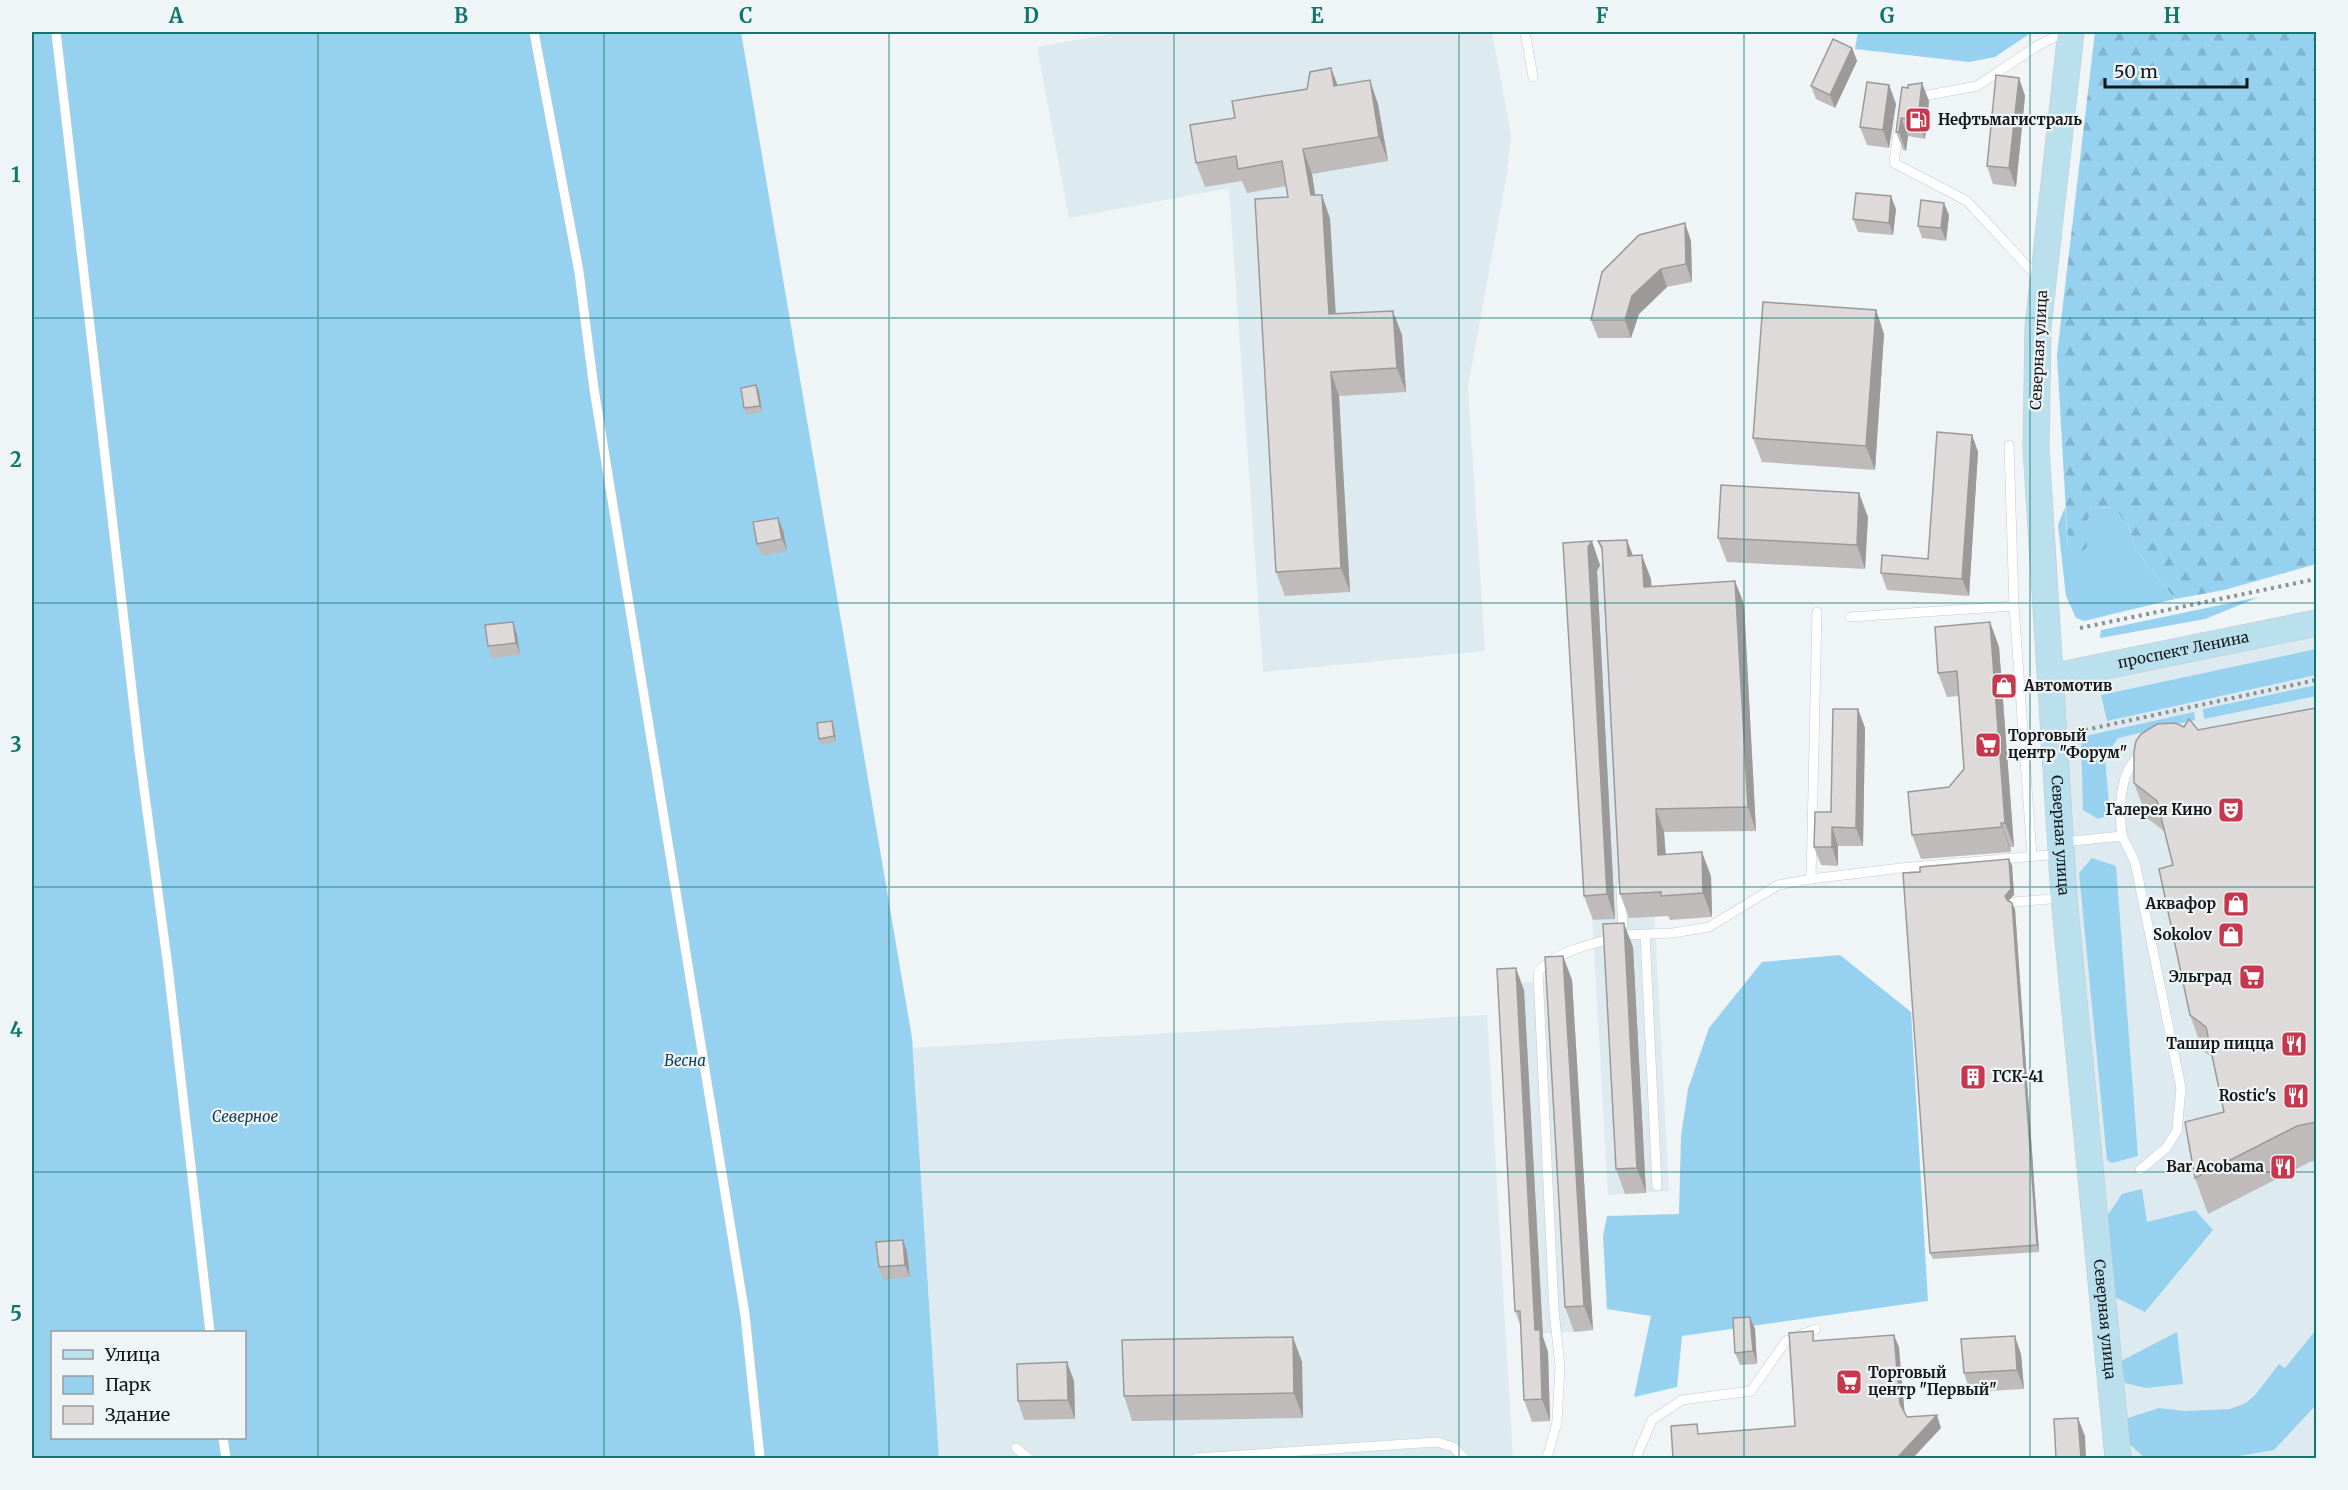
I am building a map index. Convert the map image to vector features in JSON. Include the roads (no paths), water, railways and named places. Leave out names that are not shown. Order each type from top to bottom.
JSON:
[{"type":"main road","name":"Северная улица","points":[[2071,32],[2042,282],[2035,362],[2035,401],[2064,898],[2118,1458]]},
{"type":"main road","name":"проспект Ленина","points":[[2051,677],[2316,623]]},
{"type":"lane","points":[[56,32],[139,751],[168,967],[210,1331]]},
{"type":"lane","points":[[534,32],[579,272],[596,401],[743,1303],[760,1458]]},
{"type":"lane","points":[[1525,32],[1533,77]]},
{"type":"lane","points":[[1903,99],[1977,87],[2037,46],[2066,32]]},
{"type":"lane","points":[[1900,120],[1894,163],[1967,201],[2042,282]]},
{"type":"lane","points":[[2009,445],[2014,606],[2032,856]]},
{"type":"lane","points":[[1851,617],[2014,606]]},
{"type":"lane","points":[[1811,879],[1817,612]]},
{"type":"lane","points":[[2140,1170],[2166,1148],[2177,1131],[2181,1088],[2135,862],[2122,836],[2120,815],[2124,784],[2137,758],[2152,747]]},
{"type":"lane","points":[[1547,1458],[1557,1422],[1560,1366],[1554,1311],[1538,972],[1546,963],[1581,947],[1623,935],[1674,933],[1709,927],[1778,885],[1811,879],[2032,856],[2122,836]]},
{"type":"lane","points":[[1620,876],[1623,935]]},
{"type":"lane","points":[[2014,902],[2064,898]]},
{"type":"lane","points":[[1645,934],[1657,1186]]},
{"type":"lane","points":[[1637,1455],[1652,1420],[1682,1400],[1751,1391],[1786,1341],[1815,1329]]},
{"type":"lane","points":[[223,1439],[226,1458]]},
{"type":"lane","points":[[1196,1458],[1437,1442],[1453,1447],[1464,1458]]},
{"type":"lane","points":[[1016,1448],[1028,1458]]},
{"type":"place","name":"Нефтьмагистраль","points":[[1918,120]]},
{"type":"place","name":"Автомотив","points":[[2004,686]]},
{"type":"place","name":"Торговый центр \"Форум\"","points":[[1988,745]]},
{"type":"place","name":"Галерея Кино","points":[[2231,810]]},
{"type":"place","name":"Аквафор","points":[[2236,904]]},
{"type":"place","name":"Sokolov","points":[[2231,935]]},
{"type":"place","name":"Эльград","points":[[2252,977]]},
{"type":"place","name":"Ташир пицца","points":[[2294,1044]]},
{"type":"place","name":"ГСК-41","points":[[1973,1077]]},
{"type":"place","name":"Rostic's","points":[[2296,1096]]},
{"type":"place","name":"Bar Acobama","points":[[2283,1167]]},
{"type":"place","name":"Торговый центр \"Первый\"","points":[[1849,1382]]},
{"type":"park label","name":"Весна","points":[[685,1061]]},
{"type":"park label","name":"Северное","points":[[245,1117]]}]
